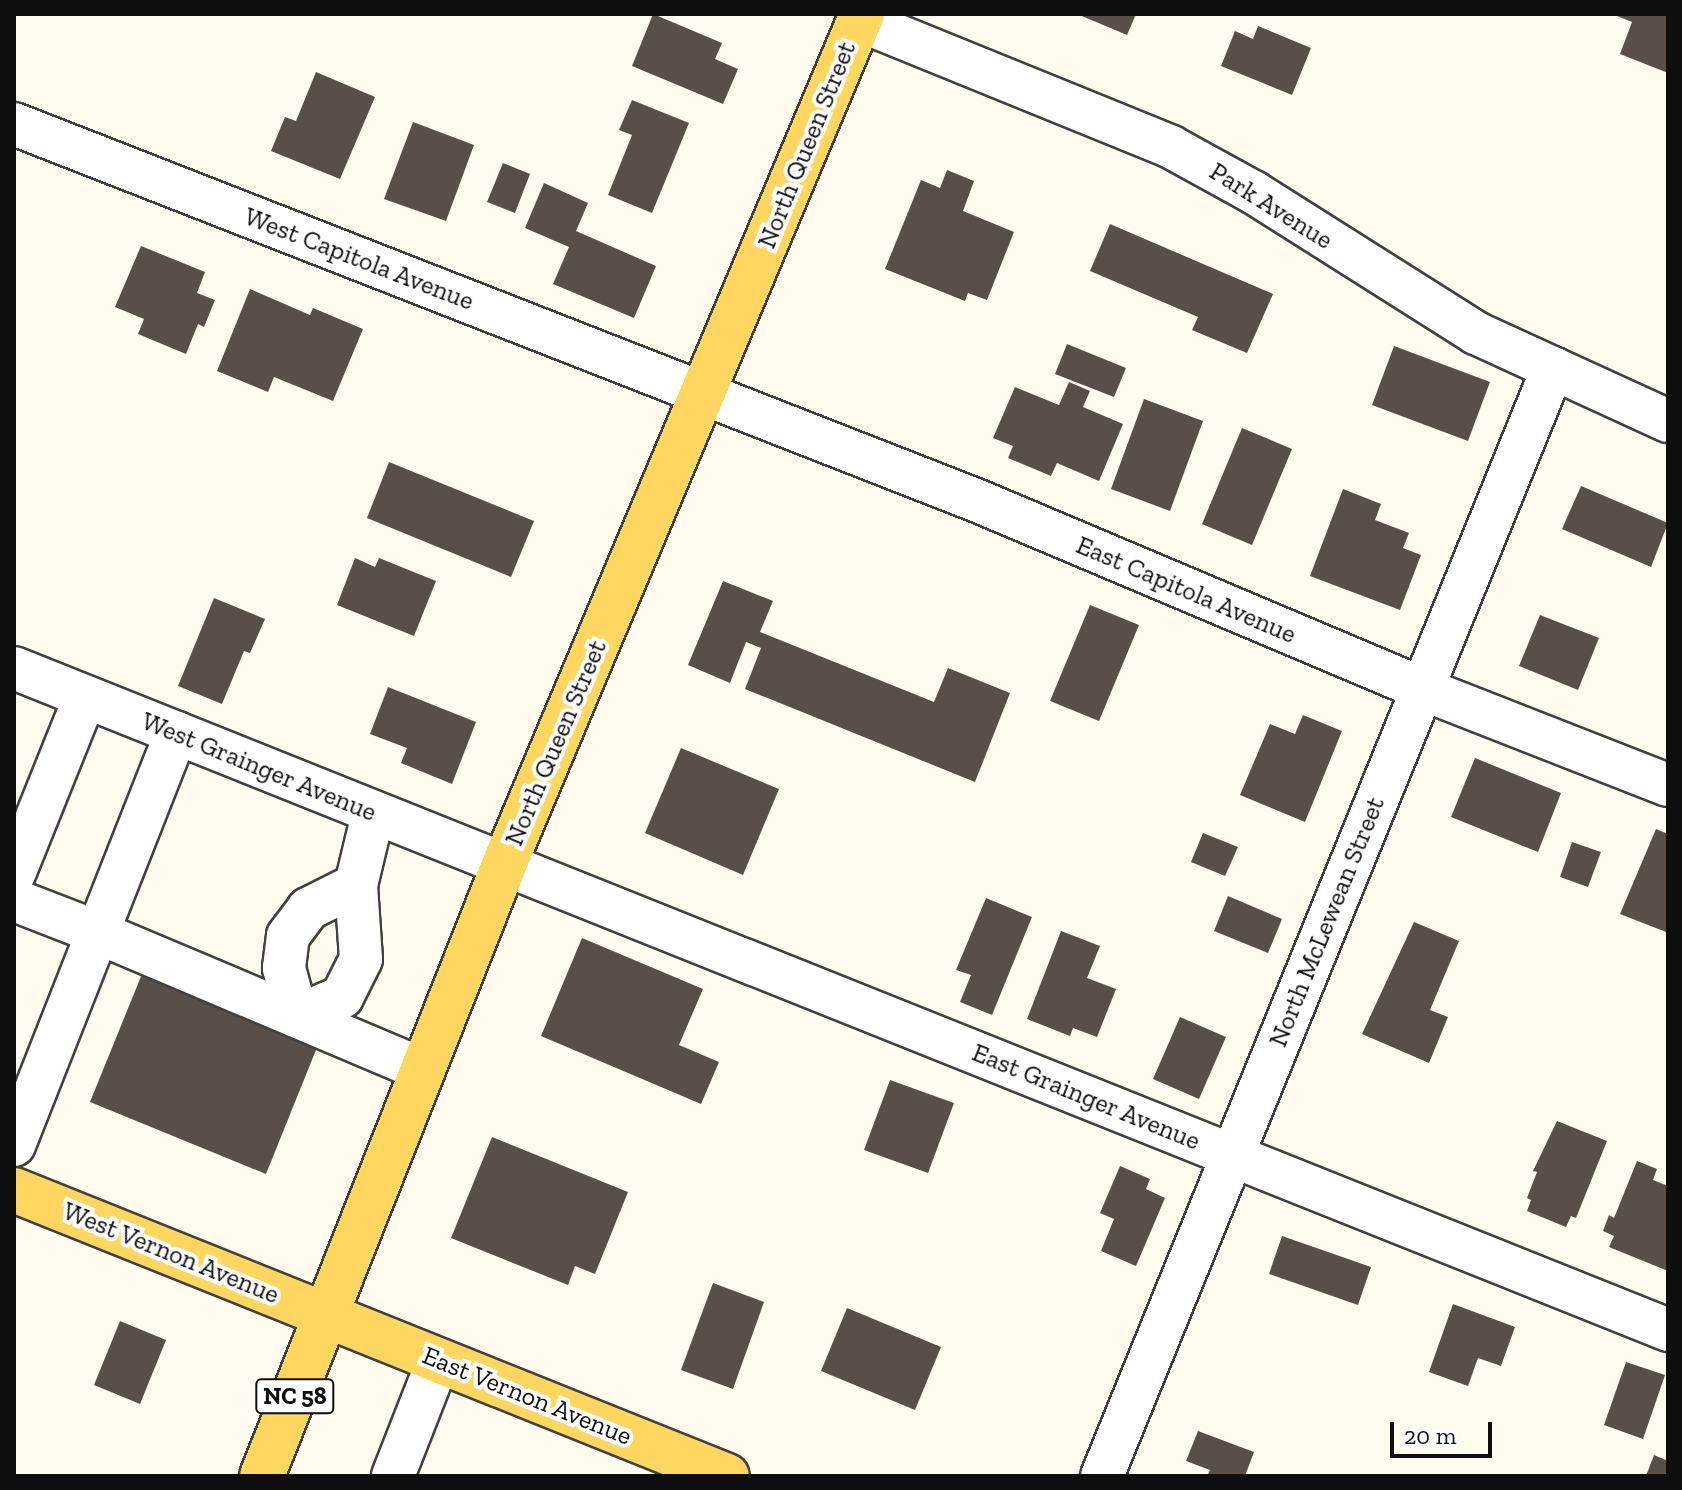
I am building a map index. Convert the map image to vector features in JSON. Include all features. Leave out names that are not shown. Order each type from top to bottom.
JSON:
[{"type":"main road","name":"North Queen Street","points":[[262,1476],[504,865],[705,394],[860,17]]},
{"type":"main road","name":"West Vernon Avenue","points":[[14,1190],[327,1316]]},
{"type":"main road","name":"East Vernon Avenue","points":[[327,1316],[727,1476]]},
{"type":"street","name":"Park Avenue","points":[[860,17],[1171,147],[1253,192],[1476,333],[1668,421]]},
{"type":"street","name":"West Capitola Avenue","points":[[14,124],[705,394]]},
{"type":"street","name":"North McLewean Street","points":[[1102,1476],[1420,688],[1553,368]]},
{"type":"street","name":"East Capitola Avenue","points":[[705,394],[978,501],[1420,688],[1668,785]]},
{"type":"street","name":"West Grainger Avenue","points":[[15,672],[85,697],[504,865]]},
{"type":"street","points":[[14,874],[85,697]]},
{"type":"street","points":[[14,1145],[176,733]]},
{"type":"street","points":[[297,1016],[342,997],[361,959],[356,885],[373,814]]},
{"type":"street","name":"East Grainger Avenue","points":[[504,865],[1668,1330]]},
{"type":"street","points":[[297,1016],[284,968],[288,936],[308,909],[356,885]]},
{"type":"street","points":[[14,900],[421,1069]]},
{"type":"street","points":[[393,1476],[438,1361]]},
{"type":"building","points":[[653,14],[722,43],[715,59],[738,69],[723,104],[632,66]]},
{"type":"building","points":[[1077,14],[1136,14],[1127,35]]},
{"type":"building","points":[[1612,14],[1668,14],[1668,73],[1620,54],[1632,22]]},
{"type":"building","points":[[1258,26],[1311,48],[1292,95],[1221,66],[1235,31],[1253,39]]},
{"type":"building","points":[[316,72],[375,97],[340,179],[271,151],[285,117],[296,121]]},
{"type":"building","points":[[632,100],[689,123],[652,213],[608,195],[632,135],[619,130]]},
{"type":"building","points":[[413,122],[474,145],[446,221],[384,199]]},
{"type":"building","points":[[503,163],[530,174],[515,213],[487,202]]},
{"type":"building","points":[[947,170],[974,181],[963,211],[1014,232],[987,300],[968,293],[965,301],[885,269],[921,180],[940,188]]},
{"type":"building","points":[[544,183],[588,203],[576,231],[656,266],[634,318],[553,284],[569,247],[525,228]]},
{"type":"building","points":[[1110,224],[1273,294],[1247,353],[1192,330],[1198,317],[1090,271]]},
{"type":"building","points":[[141,246],[205,272],[197,293],[215,300],[204,327],[198,324],[186,354],[138,334],[144,319],[115,307]]},
{"type":"building","points":[[250,289],[310,315],[313,308],[363,329],[333,401],[274,377],[268,392],[217,371]]},
{"type":"building","points":[[1067,344],[1126,368],[1114,397],[1055,374]]},
{"type":"building","points":[[1394,346],[1490,382],[1468,441],[1372,405]]},
{"type":"building","points":[[1069,382],[1090,391],[1083,407],[1123,424],[1099,481],[1057,463],[1051,476],[1008,458],[1013,446],[993,438],[1015,387],[1059,405]]},
{"type":"building","points":[[1144,399],[1203,421],[1170,511],[1111,489]]},
{"type":"building","points":[[1242,428],[1292,449],[1252,545],[1202,524]]},
{"type":"building","points":[[389,462],[534,521],[511,577],[367,518]]},
{"type":"building","points":[[1581,486],[1668,523],[1651,567],[1562,529]]},
{"type":"building","points":[[1343,489],[1381,504],[1375,520],[1409,533],[1403,548],[1421,555],[1400,610],[1310,576]]},
{"type":"building","points":[[355,558],[375,567],[379,558],[436,581],[414,636],[337,605]]},
{"type":"building","points":[[723,581],[773,601],[760,632],[934,702],[948,668],[1010,693],[975,782],[745,689],[761,648],[746,642],[730,683],[688,665]]},
{"type":"building","points":[[214,598],[265,619],[250,653],[244,651],[222,704],[178,686]]},
{"type":"building","points":[[1090,605],[1139,625],[1099,721],[1050,701]]},
{"type":"building","points":[[1540,615],[1599,638],[1578,690],[1519,666]]},
{"type":"building","points":[[388,687],[476,722],[452,784],[401,763],[407,748],[370,734]]},
{"type":"building","points":[[1303,715],[1342,731],[1305,822],[1240,795],[1270,724],[1295,734]]},
{"type":"building","points":[[681,748],[779,789],[743,875],[645,833]]},
{"type":"building","points":[[1475,758],[1561,793],[1538,852],[1451,817]]},
{"type":"building","points":[[1656,829],[1668,834],[1666,932],[1620,914]]},
{"type":"building","points":[[1203,833],[1238,847],[1225,876],[1191,862]]},
{"type":"building","points":[[1572,842],[1601,852],[1588,887],[1560,877]]},
{"type":"building","points":[[1228,896],[1282,919],[1268,953],[1214,931]]},
{"type":"building","points":[[986,898],[1032,917],[992,1015],[960,1002],[971,975],[956,970]]},
{"type":"building","points":[[1414,922],[1459,941],[1430,1010],[1448,1017],[1429,1063],[1362,1034]]},
{"type":"building","points":[[1061,931],[1100,946],[1087,978],[1116,989],[1097,1037],[1073,1028],[1070,1036],[1027,1019]]},
{"type":"building","points":[[582,938],[703,989],[679,1045],[719,1062],[701,1104],[541,1036]]},
{"type":"building","points":[[144,969],[320,1040],[266,1174],[90,1102]]},
{"type":"building","points":[[1180,1017],[1226,1037],[1199,1099],[1153,1079]]},
{"type":"building","points":[[890,1080],[954,1103],[928,1173],[864,1150]]},
{"type":"building","points":[[1557,1121],[1607,1141],[1576,1218],[1571,1216],[1566,1227],[1527,1211],[1531,1200],[1527,1198],[1537,1172],[1533,1171]]},
{"type":"building","points":[[492,1137],[628,1192],[595,1274],[575,1266],[568,1285],[451,1238]]},
{"type":"building","points":[[1637,1161],[1657,1169],[1653,1180],[1668,1186],[1668,1271],[1609,1247],[1614,1236],[1603,1231],[1609,1215],[1614,1218]]},
{"type":"building","points":[[1120,1166],[1150,1179],[1146,1189],[1165,1198],[1136,1266],[1101,1251],[1114,1219],[1100,1213]]},
{"type":"building","points":[[1282,1236],[1371,1267],[1358,1305],[1269,1274]]},
{"type":"building","points":[[713,1283],[764,1302],[733,1389],[681,1370]]},
{"type":"building","points":[[1453,1304],[1515,1327],[1501,1366],[1478,1358],[1468,1386],[1429,1372]]},
{"type":"building","points":[[847,1308],[941,1347],[915,1410],[821,1371]]},
{"type":"building","points":[[120,1321],[166,1340],[140,1404],[94,1385]]},
{"type":"building","points":[[1626,1362],[1665,1375],[1643,1439],[1604,1425]]},
{"type":"building","points":[[1198,1431],[1254,1452],[1245,1476],[1207,1476],[1210,1470],[1186,1461]]},
{"type":"building","points":[[1654,1455],[1668,1461],[1668,1476],[1646,1476]]}]
